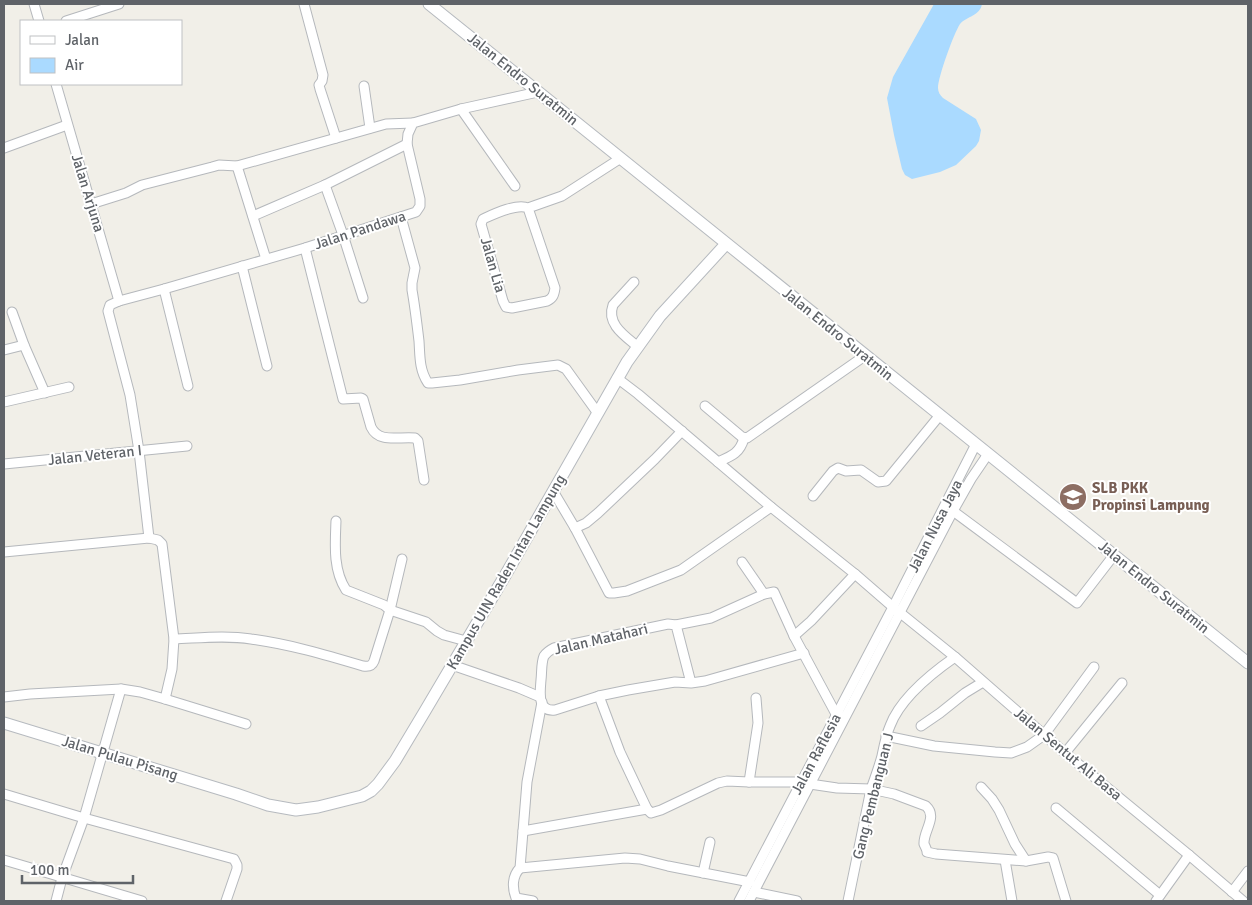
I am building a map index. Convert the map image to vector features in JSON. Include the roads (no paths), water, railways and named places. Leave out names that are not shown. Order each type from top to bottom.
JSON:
[{"type":"main road","name":"Jalan Endro Suratmin","points":[[429,4],[1248,663]]},
{"type":"main road","name":"Kampus UIN Raden Intan Lampung","points":[[236,794],[268,805],[296,810],[318,808],[362,796],[372,791],[394,761],[452,665],[637,346],[660,316],[726,244]]},
{"type":"main road","name":"Jalan Pulau Pisang","points":[[4,723],[236,794]]},
{"type":"street","points":[[34,4],[39,20]]},
{"type":"street","points":[[69,20],[119,4]]},
{"type":"street","points":[[304,4],[323,75],[319,85],[320,90],[336,138]]},
{"type":"street","name":"Jalan Arjuna","points":[[56,85],[119,301]]},
{"type":"street","points":[[364,86],[370,128]]},
{"type":"street","points":[[91,204],[126,193],[142,185],[218,165],[238,166],[386,124],[413,123],[461,109],[538,92]]},
{"type":"street","points":[[461,109],[515,186]]},
{"type":"street","points":[[253,216],[325,185],[407,144],[408,134],[413,123]]},
{"type":"street","points":[[4,148],[67,125]]},
{"type":"street","name":"Jalan Pandawa","points":[[119,301],[164,290],[305,248],[416,212],[420,206],[419,191],[407,144]]},
{"type":"street","name":"Jalan Lia","points":[[528,208],[555,288],[554,295],[552,299],[547,301],[512,308],[506,307],[481,224],[483,219],[518,206],[526,206],[528,208],[562,196],[621,158]]},
{"type":"street","points":[[238,166],[266,259]]},
{"type":"street","points":[[325,185],[363,298]]},
{"type":"street","points":[[401,217],[415,268],[412,290],[421,365],[428,382],[460,380],[558,365],[566,369],[597,412]]},
{"type":"street","points":[[305,248],[343,399],[363,399],[373,431],[380,437],[415,438],[418,441],[424,480]]},
{"type":"street","points":[[242,266],[267,366]]},
{"type":"street","points":[[634,282],[613,305],[611,315],[619,331],[637,346]]},
{"type":"street","points":[[164,290],[188,386]]},
{"type":"street","points":[[119,301],[110,305],[108,311],[130,395],[139,451],[149,538]]},
{"type":"street","points":[[12,312],[45,393]]},
{"type":"street","points":[[4,350],[24,345]]},
{"type":"street","points":[[744,438],[866,355]]},
{"type":"street","name":"Jalan Sentut Ali Basa","points":[[617,378],[955,657],[1065,753],[1243,901]]},
{"type":"street","points":[[4,402],[69,387]]},
{"type":"street","points":[[705,406],[744,438]]},
{"type":"street","points":[[813,496],[833,471],[838,468],[846,472],[861,470],[878,482],[886,481],[940,415]]},
{"type":"street","points":[[575,528],[586,523],[598,513],[682,431]]},
{"type":"street","points":[[718,462],[738,451],[742,447],[744,438]]},
{"type":"street","name":"Jalan Nusa Jaya","points":[[897,610],[976,444]]},
{"type":"street","name":"Jalan Veteran I","points":[[4,464],[187,446]]},
{"type":"street","name":"Jalan Nusa Jaya","points":[[897,610],[971,480],[988,454]]},
{"type":"street","points":[[553,491],[609,593],[627,591],[681,570],[771,507]]},
{"type":"street","points":[[953,511],[1077,603],[1114,555]]},
{"type":"street","points":[[336,521],[335,554],[340,577],[346,590],[390,610],[426,622],[444,635],[466,641]]},
{"type":"street","points":[[4,552],[149,538],[158,540],[162,544],[174,640],[172,669],[165,699]]},
{"type":"street","points":[[174,640],[228,637],[250,639],[302,649],[367,667],[372,664],[390,610],[402,559]]},
{"type":"street","points":[[742,562],[764,594]]},
{"type":"street","points":[[794,636],[811,621],[855,574]]},
{"type":"street","points":[[691,683],[676,625],[711,618],[764,594],[774,592],[794,636],[840,716]]},
{"type":"street","name":"Jalan Raflesia","points":[[749,901],[840,716],[897,610]]},
{"type":"street","name":"Jalan Matahari","points":[[541,700],[542,663],[548,651],[554,648],[668,624],[676,625]]},
{"type":"street","points":[[452,665],[518,688],[541,700],[544,707],[550,710],[599,696],[675,682],[691,683],[705,681],[804,653]]},
{"type":"street","name":"Gang Pembanguan J","points":[[848,901],[872,789],[886,736],[896,712],[903,702],[955,657]]},
{"type":"street","points":[[886,736],[934,746],[995,752],[1011,752],[1027,747],[1044,735],[1094,668]]},
{"type":"street","points":[[920,726],[940,714],[965,693],[983,682]]},
{"type":"street","points":[[1065,753],[1122,683]]},
{"type":"street","points":[[56,901],[62,878],[84,818],[121,689]]},
{"type":"street","points":[[4,697],[121,689],[165,699],[246,724]]},
{"type":"street","points":[[599,696],[620,752],[647,809],[651,813],[656,813],[718,783],[727,781],[806,783],[837,788],[872,789],[894,794],[926,806],[929,809],[931,817],[924,845],[927,852],[1005,860],[1053,858],[1066,901]]},
{"type":"street","points":[[749,782],[758,723],[756,698]]},
{"type":"street","points":[[533,901],[520,899],[515,896],[514,875],[520,868],[527,782],[541,700]]},
{"type":"street","name":"Jalan Raflesia","points":[[739,901],[806,783]]},
{"type":"street","points":[[981,787],[999,810],[1015,844],[1026,860]]},
{"type":"street","points":[[4,794],[234,859],[237,869],[226,901]]},
{"type":"street","points":[[1056,808],[1158,898],[1188,855]]},
{"type":"street","points":[[523,831],[647,809]]},
{"type":"street","points":[[703,872],[710,842]]},
{"type":"street","points":[[520,868],[625,858],[640,859],[750,882]]},
{"type":"street","points":[[4,860],[142,901]]},
{"type":"street","points":[[1005,860],[1012,901]]},
{"type":"street","points":[[1232,892],[1248,871]]},
{"type":"street","points":[[754,892],[797,901]]},
{"type":"water","points":[[934,4],[982,4],[979,11],[963,21],[957,29],[943,65],[938,88],[943,98],[976,119],[981,130],[976,146],[956,165],[940,172],[912,179],[905,175],[902,169],[887,98],[893,77]]},
{"type":"place","name":"SLB PKK Propinsi Lampung","points":[[1073,497]]}]
